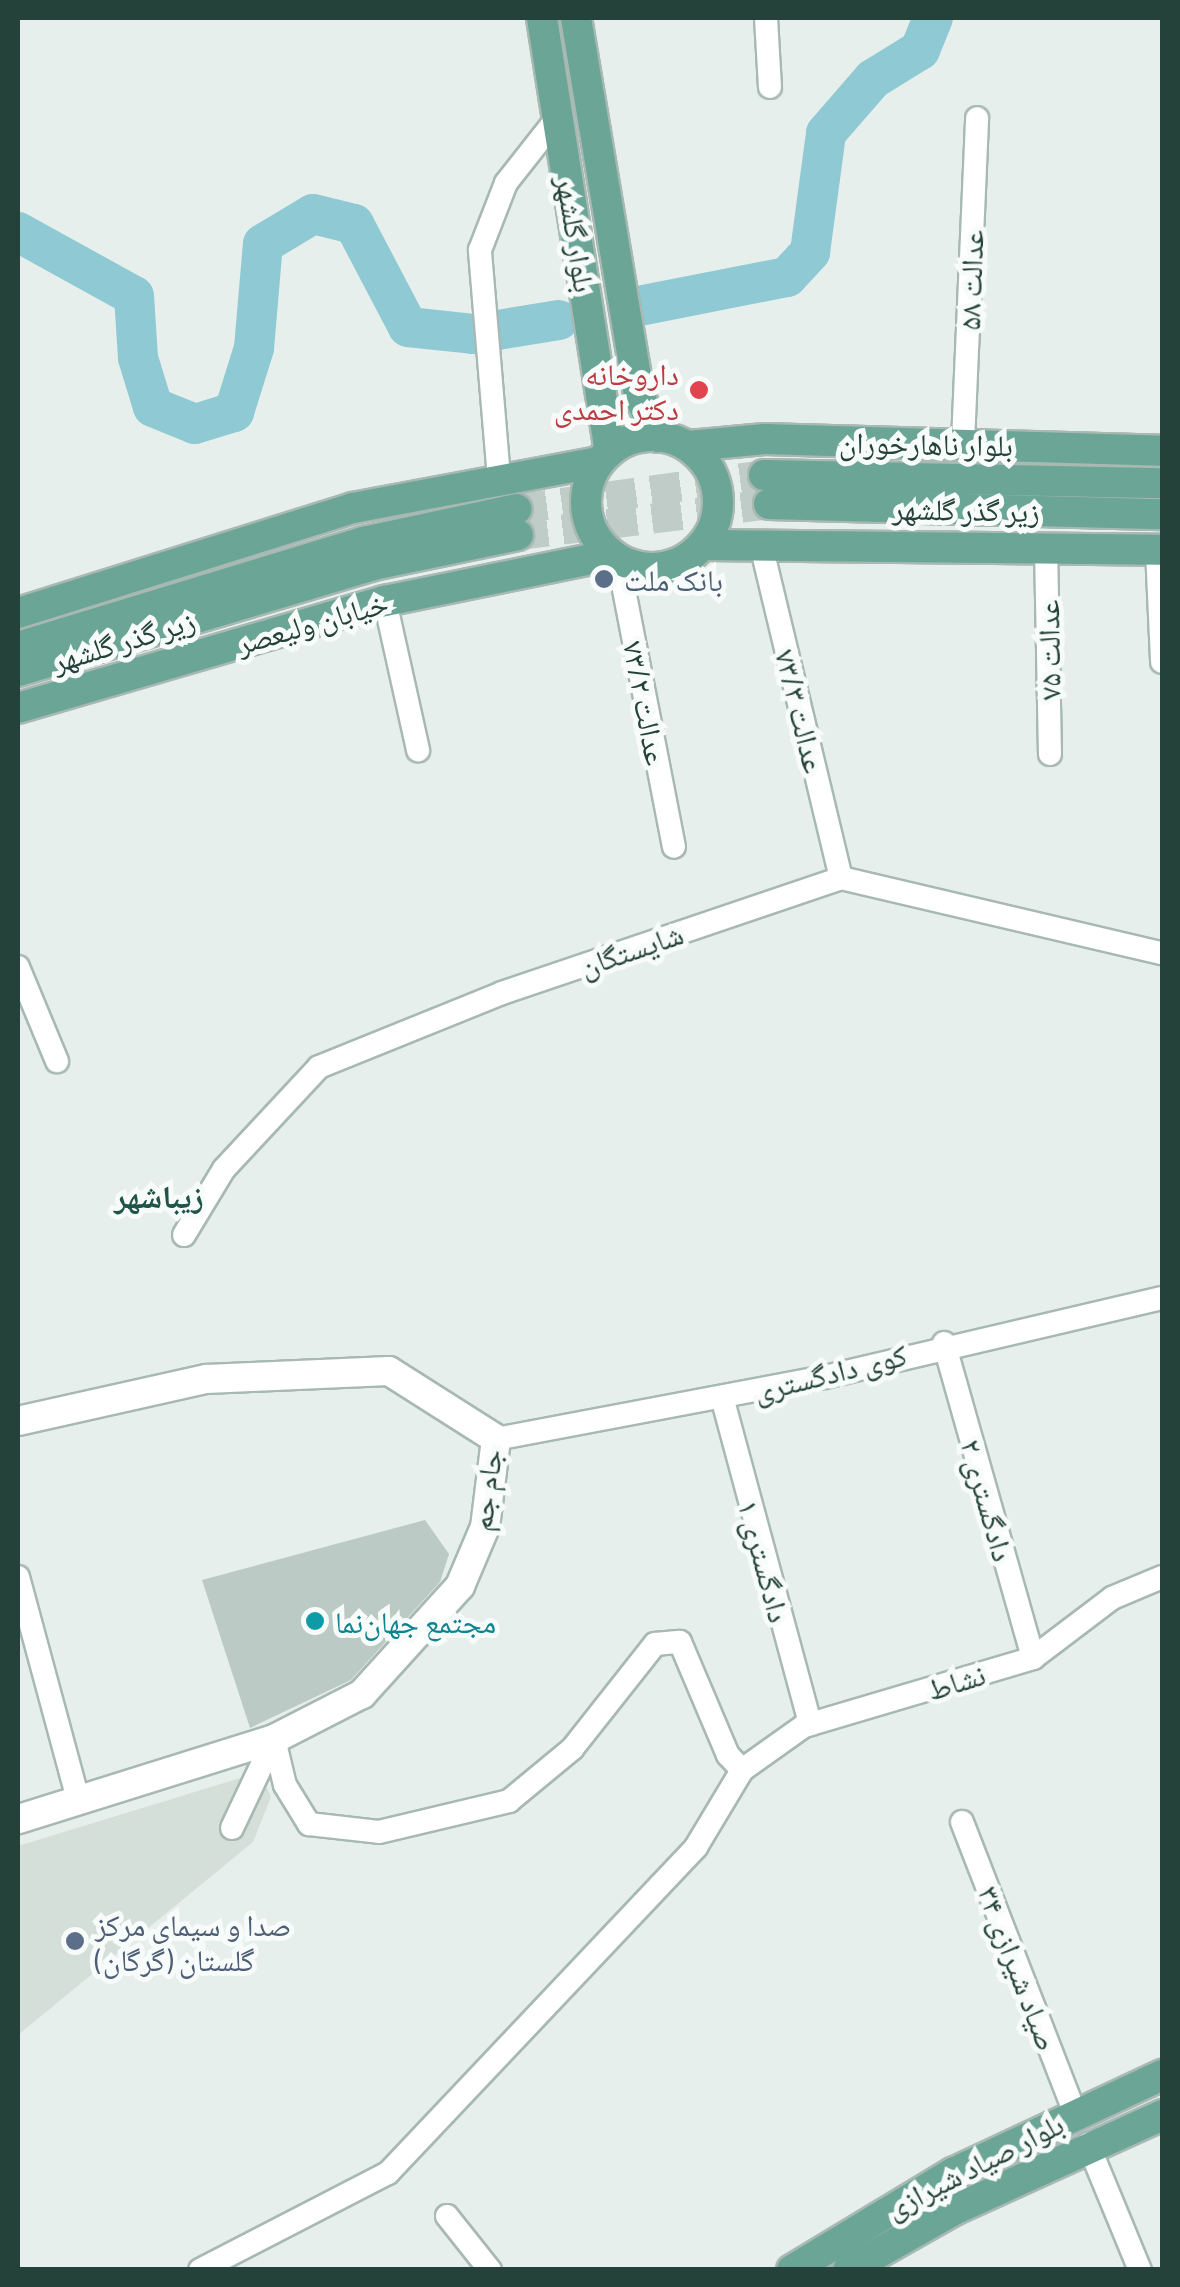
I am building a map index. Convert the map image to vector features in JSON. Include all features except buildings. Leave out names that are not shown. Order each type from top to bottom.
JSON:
[{"type":"main road","name":"بلوار گلشهر","points":[[542,18],[604,456]]},
{"type":"main road","name":"بلوار گلشهر","points":[[576,18],[639,394],[658,437]]},
{"type":"main road","points":[[18,613],[353,508],[604,456],[658,437],[689,446],[718,492],[704,545]]},
{"type":"main road","points":[[765,439],[751,482],[771,545]]},
{"type":"main road","name":"بلوار ناهارخوران","points":[[689,446],[765,439],[1162,451]]},
{"type":"main road","points":[[604,456],[585,501],[596,540],[614,557],[660,569],[704,545],[1160,550]]},
{"type":"main road","points":[[506,477],[532,520],[510,573]]},
{"type":"main road","name":"زیر گذر گلشهر","points":[[1162,483],[767,490],[1162,514]]},
{"type":"main road","name":"زیر گذر گلشهر","points":[[18,648],[363,542],[517,522],[18,671]]},
{"type":"main road","name":"خیابان ولیعصر","points":[[18,708],[386,600],[510,573],[614,557]]},
{"type":"main road","name":"بلوار صیاد شیرازی","points":[[792,2270],[937,2182],[1162,2074]]},
{"type":"main road","name":"بلوار صیاد شیرازی","points":[[848,2270],[1088,2144],[1162,2115]]},
{"type":"street","points":[[766,18],[770,87]]},
{"type":"street","points":[[506,477],[490,364],[480,250],[506,183],[558,117]]},
{"type":"street","name":"عدالت ۵۸","points":[[963,442],[977,118]]},
{"type":"street","name":"۷۳/۳ عدالت","points":[[771,545],[841,878]]},
{"type":"street","name":"۷۵ عدالت","points":[[1046,547],[1050,754]]},
{"type":"street","points":[[1160,550],[1162,662]]},
{"type":"street","name":"عدالت ۷۳/۲","points":[[614,557],[674,847]]},
{"type":"street","points":[[386,600],[418,750]]},
{"type":"street","points":[[841,878],[1162,953]]},
{"type":"street","name":"شایستگان","points":[[184,1236],[224,1169],[319,1067],[502,992],[841,878]]},
{"type":"street","points":[[18,967],[57,1061]]},
{"type":"street","name":"کوی دادگستری","points":[[496,1439],[722,1397],[944,1343],[1162,1298]]},
{"type":"street","name":"دادگستری ۲","points":[[944,1343],[1033,1658]]},
{"type":"street","name":"جام جم","points":[[18,1421],[206,1379],[374,1371],[451,1404],[496,1439],[485,1527],[460,1586],[362,1694],[274,1739],[18,1819]]},
{"type":"street","name":"دادگستری ۱","points":[[722,1397],[810,1724]]},
{"type":"street","points":[[18,1578],[78,1800]]},
{"type":"street","name":"نشاط","points":[[742,1770],[810,1724],[1033,1658],[1112,1598],[1162,1578]]},
{"type":"street","points":[[200,2270],[388,2173],[696,1847],[742,1770],[728,1755],[680,1642],[655,1644],[572,1749],[509,1801],[472,1810],[379,1832],[309,1824],[285,1785],[274,1739]]},
{"type":"street","points":[[232,1828],[274,1739]]},
{"type":"street","name":"صیاد شیرازی ۳۴","points":[[962,1822],[1075,2113]]},
{"type":"street","points":[[1088,2144],[1140,2270]]},
{"type":"street","points":[[447,2216],[490,2270]]},
{"type":"shaded area","name":"صدا و سیمای مرکز گلستان (گرگان)","points":[[260,1772],[271,1797],[253,1842],[18,2035],[18,1846]]},
{"type":"waterway","points":[[644,305],[787,277],[810,252],[826,133],[873,79],[920,50],[933,18]]},
{"type":"waterway","points":[[18,232],[134,296],[138,358],[153,407],[195,424],[234,412],[254,348],[263,244],[313,214],[354,224],[408,327],[473,334],[559,320]]},
{"type":"tunnel","points":[[517,509],[764,475]]},
{"type":"tunnel","points":[[518,535],[769,504]]},
{"type":"place","name":"داروخانه دکتر احمدی","points":[[699,390]]},
{"type":"place","name":"بانک ملت","points":[[604,579]]},
{"type":"place","name":"مجتمع جهان‌نما","points":[[315,1621]]},
{"type":"place","name":"صدا و سیمای مرکز گلستان (گرگان)","points":[[75,1941]]},
{"type":"district","name":"زیباشهر","points":[[159,1195]]}]
